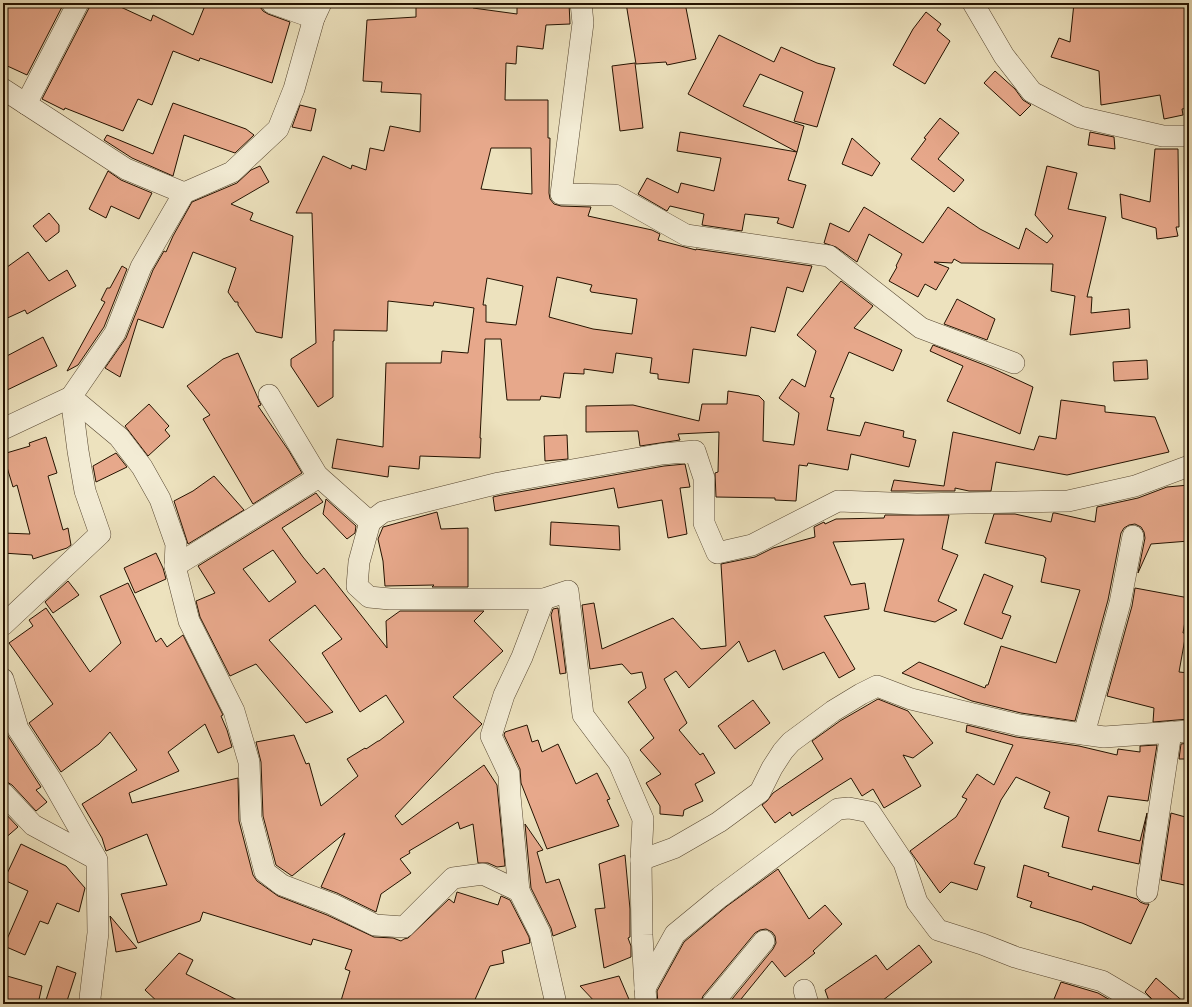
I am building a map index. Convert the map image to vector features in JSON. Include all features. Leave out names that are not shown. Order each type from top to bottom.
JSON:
[{"type":"street","points":[[26,104],[78,3]]},
{"type":"street","points":[[3,429],[71,397],[115,333],[141,266],[184,193],[232,172],[278,129],[294,89],[318,10],[272,3]]},
{"type":"street","points":[[581,3],[583,23],[561,194],[615,195],[686,234],[829,256],[921,328],[1014,362]]},
{"type":"street","points":[[973,3],[1004,56],[1032,92],[1080,117],[1163,136],[1189,136]]},
{"type":"street","points":[[3,88],[126,169],[184,193]]},
{"type":"street","points":[[269,395],[319,477],[370,522]]},
{"type":"street","points":[[71,397],[119,437],[142,467],[160,499],[176,544],[175,566],[189,621],[234,711],[249,762],[251,818],[265,872],[282,885],[332,904],[375,925],[404,927],[453,878],[483,874],[519,891]]},
{"type":"street","points":[[3,625],[100,534],[85,491],[71,397]]},
{"type":"street","points":[[646,996],[642,935],[641,860],[643,820],[619,763],[583,715],[568,592],[544,599],[390,599],[369,597],[357,586],[359,562],[370,522],[383,512],[499,483],[662,454],[695,451],[704,478],[704,523],[717,552],[752,545],[838,501],[917,504],[1068,501],[1135,486],[1189,466]]},
{"type":"street","points":[[175,566],[319,477]]},
{"type":"street","points":[[1084,734],[1120,603],[1133,536]]},
{"type":"street","points":[[544,599],[522,657],[504,695],[491,736],[509,774],[519,891],[540,933],[556,1004]]},
{"type":"street","points":[[3,679],[18,729],[52,782],[97,860],[98,934],[90,998],[91,1004]]},
{"type":"street","points":[[641,860],[674,848],[719,822],[760,792],[782,751],[791,742],[833,712],[861,694],[877,686],[911,699],[1019,725],[1104,737],[1180,732],[1147,892]]},
{"type":"street","points":[[3,793],[33,825],[97,860]]},
{"type":"street","points":[[646,996],[675,934],[720,897],[838,809],[849,808],[870,812],[904,863],[917,902],[938,930],[982,944],[1015,957],[1102,981],[1141,1004]]},
{"type":"street","points":[[712,1004],[764,941]]},
{"type":"building","points":[[3,3],[64,3],[27,75],[3,64]]},
{"type":"building","points":[[90,3],[112,3],[151,21],[153,15],[193,35],[206,3],[248,3],[261,8],[268,14],[290,22],[272,83],[200,58],[199,61],[173,51],[152,105],[138,99],[123,131],[65,108],[64,110],[42,99],[89,8]]},
{"type":"building","points":[[455,3],[474,3],[473,8],[517,14],[517,3],[569,3],[570,24],[546,25],[543,49],[517,46],[516,64],[506,63],[505,100],[548,100],[548,138],[550,138],[549,193],[550,199],[554,204],[561,206],[591,207],[588,216],[652,230],[660,234],[658,240],[696,250],[812,266],[803,292],[787,287],[775,332],[751,327],[746,356],[693,349],[689,383],[658,379],[658,374],[650,373],[652,358],[616,353],[613,373],[584,369],[584,374],[564,373],[560,398],[541,396],[540,400],[507,400],[501,339],[485,339],[480,458],[420,456],[419,469],[389,466],[388,477],[332,468],[337,439],[383,447],[386,363],[441,363],[442,351],[468,353],[474,308],[434,302],[433,306],[388,301],[387,331],[334,330],[333,397],[318,407],[291,366],[291,359],[316,343],[312,213],[296,213],[323,156],[351,169],[352,165],[366,170],[370,148],[384,151],[390,126],[420,132],[421,94],[381,92],[382,82],[363,81],[367,20],[416,17],[416,6],[455,5]],"holes":[[[491,148],[531,148],[532,194],[481,189]],[[557,277],[592,285],[590,290],[591,292],[637,299],[632,334],[593,329],[549,317]],[[487,278],[523,286],[516,325],[486,322],[486,305],[483,305]]]},
{"type":"building","points":[[626,3],[685,3],[696,59],[667,65],[666,62],[636,64]]},
{"type":"building","points":[[1074,3],[1189,3],[1189,108],[1182,109],[1183,115],[1164,119],[1160,95],[1101,105],[1099,71],[1051,57],[1059,38],[1070,42]]},
{"type":"building","points":[[926,12],[941,24],[937,30],[950,41],[925,84],[893,65],[913,29]]},
{"type":"building","points":[[719,35],[774,62],[781,47],[817,63],[835,68],[817,127],[794,121],[803,92],[760,74],[743,106],[804,126],[797,152],[688,94]]},
{"type":"building","points":[[635,63],[643,128],[620,131],[612,66]]},
{"type":"building","points":[[995,71],[1015,89],[1023,100],[1031,105],[1020,116],[984,83]]},
{"type":"building","points":[[173,103],[246,129],[254,135],[235,153],[184,135],[173,176],[132,158],[104,140],[107,135],[153,154]]},
{"type":"building","points":[[300,105],[316,109],[311,131],[292,127]]},
{"type":"building","points":[[940,118],[959,133],[938,159],[964,180],[954,192],[911,159],[926,139],[924,138]]},
{"type":"building","points":[[680,132],[797,152],[788,180],[806,185],[793,228],[777,223],[779,218],[745,214],[742,231],[702,225],[704,214],[670,206],[667,211],[638,194],[647,178],[678,193],[681,183],[714,191],[721,158],[677,151]]},
{"type":"building","points":[[1090,132],[1114,137],[1115,149],[1088,145]]},
{"type":"building","points":[[852,138],[880,163],[872,176],[842,164]]},
{"type":"building","points":[[1155,149],[1178,149],[1179,227],[1176,227],[1178,236],[1157,239],[1156,228],[1122,218],[1120,194],[1150,202]]},
{"type":"building","points":[[260,166],[269,182],[231,204],[253,213],[250,220],[293,236],[282,338],[256,332],[238,305],[238,302],[235,302],[228,292],[236,268],[193,252],[163,328],[138,319],[120,377],[105,368],[126,338],[153,270],[164,251],[166,252],[192,202],[237,183],[251,170]]},
{"type":"building","points":[[1047,166],[1077,173],[1068,209],[1106,217],[1087,297],[1092,297],[1091,313],[1129,309],[1130,328],[1070,335],[1075,296],[1051,291],[1053,264],[961,263],[954,259],[952,263],[934,262],[949,268],[936,290],[925,284],[918,297],[889,281],[902,254],[869,234],[857,262],[836,247],[824,243],[830,223],[849,232],[864,207],[923,243],[948,207],[980,229],[1019,249],[1026,228],[1047,243],[1053,236],[1035,215]]},
{"type":"building","points":[[108,171],[121,180],[152,193],[139,219],[111,206],[106,218],[89,209]]},
{"type":"building","points":[[49,213],[59,225],[59,232],[46,242],[33,226]]},
{"type":"building","points":[[28,252],[49,281],[67,270],[76,286],[27,314],[25,310],[3,320],[3,270]]},
{"type":"building","points":[[122,266],[127,269],[104,327],[78,365],[67,371],[105,302],[101,300],[107,288],[110,288]]},
{"type":"building","points":[[841,281],[873,306],[854,328],[902,350],[893,371],[849,352],[830,397],[834,398],[827,430],[860,436],[865,422],[904,431],[903,437],[916,440],[909,467],[851,454],[848,470],[808,463],[807,466],[799,465],[796,501],[775,500],[775,498],[716,497],[715,473],[718,472],[719,432],[678,434],[680,440],[640,446],[638,431],[586,432],[586,406],[633,405],[699,421],[702,404],[727,404],[728,391],[759,396],[764,401],[763,441],[794,445],[799,413],[779,398],[792,379],[805,387],[816,351],[797,335]]},
{"type":"building","points":[[957,299],[995,319],[987,340],[944,324]]},
{"type":"building","points":[[43,337],[57,366],[3,392],[3,358]]},
{"type":"building","points":[[933,345],[992,368],[1033,387],[1020,434],[947,401],[963,366],[930,351]]},
{"type":"building","points":[[238,353],[261,405],[258,406],[289,451],[302,473],[253,504],[203,419],[210,415],[187,386],[223,359]]},
{"type":"building","points":[[1147,360],[1148,379],[1114,381],[1113,362]]},
{"type":"building","points":[[1061,400],[1105,406],[1105,412],[1155,417],[1169,452],[1067,475],[996,462],[991,491],[969,491],[955,488],[955,491],[891,491],[894,480],[944,486],[953,432],[1034,450],[1039,436],[1056,439]]},
{"type":"building","points":[[149,404],[169,426],[165,430],[170,436],[148,456],[125,426]]},
{"type":"building","points":[[567,435],[568,459],[545,461],[544,436]]},
{"type":"building","points":[[46,437],[57,473],[48,476],[63,530],[68,528],[71,545],[67,548],[33,559],[32,555],[3,553],[3,533],[30,534],[17,485],[13,487],[3,454],[30,446],[29,443]]},
{"type":"building","points":[[116,453],[127,467],[96,482],[93,466]]},
{"type":"building","points":[[685,464],[690,487],[680,488],[687,534],[668,538],[662,500],[618,508],[614,488],[495,511],[493,497],[664,466]]},
{"type":"building","points":[[214,476],[244,510],[188,544],[174,501],[193,491]]},
{"type":"building","points":[[1189,485],[1189,541],[1151,544],[1138,573],[1145,538],[1144,532],[1141,527],[1135,524],[1124,528],[1121,533],[1108,600],[1075,721],[1021,713],[972,701],[902,673],[919,662],[985,688],[986,685],[988,685],[1001,646],[1056,663],[1080,590],[1041,582],[1046,558],[1044,556],[985,543],[994,514],[1015,514],[1051,522],[1053,513],[1055,513],[1095,522],[1097,507],[1138,498],[1167,487]]},
{"type":"building","points":[[316,493],[323,502],[282,528],[317,574],[324,568],[387,648],[386,621],[400,611],[484,611],[474,621],[503,651],[453,697],[482,724],[395,816],[402,825],[484,765],[497,785],[505,866],[497,867],[488,863],[478,863],[473,824],[460,829],[458,822],[409,851],[410,853],[400,859],[411,873],[381,894],[376,912],[321,887],[345,833],[292,876],[276,865],[263,816],[261,762],[256,742],[294,735],[306,764],[309,763],[321,806],[358,776],[347,759],[379,741],[404,722],[386,695],[360,712],[322,653],[342,639],[315,605],[269,640],[333,712],[306,723],[256,664],[230,676],[200,617],[196,601],[215,593],[198,566]],"holes":[[[273,550],[296,582],[269,602],[243,569]]]},
{"type":"building","points":[[326,499],[356,526],[355,533],[347,539],[323,514]]},
{"type":"building","points":[[437,512],[441,529],[468,528],[468,587],[432,587],[434,585],[385,586],[383,561],[378,539],[383,527]]},
{"type":"building","points":[[885,515],[949,515],[942,549],[958,555],[938,601],[957,610],[935,622],[884,611],[904,539],[833,542],[851,585],[865,583],[869,609],[824,616],[855,669],[839,678],[824,652],[783,670],[775,650],[748,662],[739,641],[689,688],[676,671],[664,679],[687,723],[679,730],[700,755],[703,753],[715,773],[695,784],[703,801],[684,810],[683,816],[660,814],[660,806],[646,783],[661,774],[640,750],[654,738],[628,702],[646,688],[642,672],[631,674],[622,664],[590,669],[582,605],[594,603],[602,649],[673,618],[701,649],[726,646],[721,564],[755,557],[773,548],[815,537],[814,527],[824,522],[825,524],[836,519],[884,518]]},
{"type":"building","points":[[551,522],[619,526],[620,550],[550,545]]},
{"type":"building","points":[[156,553],[166,579],[135,593],[124,568]]},
{"type":"building","points":[[984,574],[1013,586],[1002,613],[1011,616],[1002,639],[964,624]]},
{"type":"building","points":[[68,581],[79,595],[53,613],[45,602]]},
{"type":"building","points":[[128,583],[156,642],[161,638],[167,647],[183,635],[223,715],[221,716],[232,747],[218,753],[205,724],[168,752],[179,771],[129,793],[132,803],[238,778],[239,821],[253,875],[257,881],[278,896],[327,915],[374,937],[393,938],[401,941],[408,938],[449,899],[454,903],[457,892],[498,905],[501,896],[510,900],[529,937],[530,943],[502,951],[504,963],[490,966],[473,1004],[340,1004],[350,971],[345,969],[352,950],[313,939],[311,945],[203,912],[200,921],[138,943],[121,894],[167,885],[147,834],[106,851],[102,838],[82,804],[137,770],[110,732],[99,744],[61,772],[29,723],[53,704],[9,643],[33,626],[29,620],[46,608],[90,672],[121,643],[100,596]]},
{"type":"building","points":[[1135,588],[1189,598],[1183,633],[1186,633],[1179,672],[1189,673],[1189,719],[1153,722],[1154,708],[1107,696],[1132,606]]},
{"type":"building","points":[[558,608],[566,673],[560,674],[551,615],[553,609]]},
{"type":"building","points":[[878,699],[908,711],[933,743],[913,758],[903,755],[921,786],[884,808],[873,789],[862,796],[851,778],[792,816],[790,812],[775,823],[762,805],[773,793],[823,759],[812,741],[840,721]]},
{"type":"building","points":[[753,700],[770,723],[735,749],[718,726]]},
{"type":"building","points":[[3,721],[8,736],[41,787],[36,790],[47,802],[36,811],[12,785],[3,781]]},
{"type":"building","points":[[527,725],[532,742],[538,740],[542,752],[558,744],[576,784],[597,773],[610,799],[607,800],[619,826],[547,849],[521,783],[520,769],[504,735],[505,732]]},
{"type":"building","points":[[967,725],[1016,737],[1079,746],[1117,755],[1118,749],[1140,752],[1140,746],[1157,745],[1148,801],[1108,796],[1098,831],[1140,841],[1147,813],[1139,864],[1062,847],[1069,817],[1044,808],[1050,792],[1016,777],[1001,800],[974,864],[985,867],[977,890],[951,882],[940,893],[910,851],[956,817],[967,799],[962,797],[977,774],[994,785],[1013,745],[966,732]]},
{"type":"building","points":[[1189,743],[1189,748],[1186,748],[1186,759],[1179,759],[1181,744]]},
{"type":"building","points":[[3,811],[18,827],[3,840]]},
{"type":"building","points":[[1171,813],[1189,818],[1189,886],[1161,880]]},
{"type":"building","points":[[525,824],[543,850],[537,852],[546,883],[559,879],[576,927],[553,936],[551,928],[531,888]]},
{"type":"building","points":[[21,844],[66,866],[85,888],[79,912],[57,903],[48,924],[40,921],[25,955],[4,946],[28,891],[4,880]]},
{"type":"building","points":[[625,855],[630,909],[630,937],[628,938],[631,946],[631,957],[604,968],[595,909],[605,908],[599,864]]},
{"type":"building","points":[[1024,865],[1049,873],[1048,876],[1092,890],[1093,886],[1137,899],[1145,904],[1149,904],[1131,944],[1082,923],[1030,907],[1032,902],[1017,897]]},
{"type":"building","points":[[778,869],[809,919],[825,905],[842,924],[813,951],[815,953],[785,977],[772,961],[737,1004],[728,1004],[773,949],[776,943],[775,936],[772,932],[766,929],[755,933],[703,996],[700,1004],[658,1004],[657,991],[684,942],[727,906]]},
{"type":"building","points":[[110,916],[137,948],[116,952]]},
{"type":"building","points":[[919,945],[932,962],[878,1004],[830,1004],[825,990],[876,955],[887,970]]},
{"type":"building","points":[[179,953],[193,960],[186,974],[245,1004],[160,1004],[145,990]]},
{"type":"building","points":[[57,966],[76,973],[66,1004],[59,1004],[46,1000]]},
{"type":"building","points":[[7,976],[42,986],[38,1004],[3,1004],[3,993]]},
{"type":"building","points":[[619,976],[631,1004],[597,1004],[580,986]]},
{"type":"building","points":[[1156,978],[1186,1004],[1155,1004],[1145,992]]},
{"type":"building","points":[[1061,982],[1098,993],[1117,1004],[1052,1004]]}]
